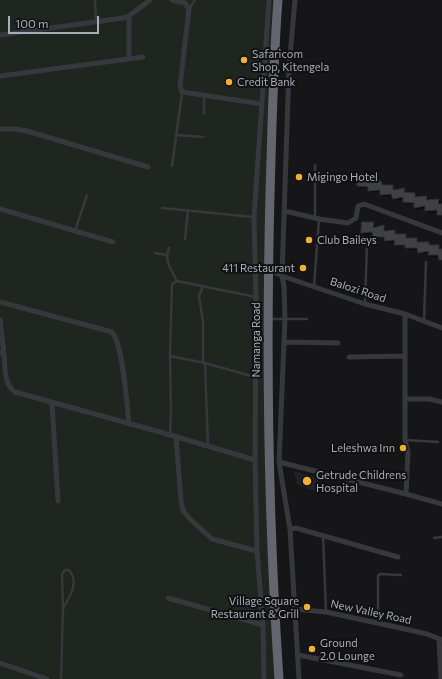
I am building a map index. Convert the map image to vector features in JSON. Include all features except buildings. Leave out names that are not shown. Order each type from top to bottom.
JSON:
[{"type":"highway","name":"Namanga Road","points":[[278,0],[273,63],[267,319],[269,459],[279,679]]},
{"type":"street","points":[[0,35],[123,18],[129,16],[150,0]]},
{"type":"street","points":[[172,0],[185,3],[189,9],[180,86],[182,92],[262,104]]},
{"type":"street","points":[[264,679],[263,625],[257,551],[255,460],[256,297],[254,217],[269,0]]},
{"type":"street","points":[[295,0],[290,68],[282,276],[284,286],[284,342],[279,462],[290,529],[299,679]]},
{"type":"street","points":[[129,16],[129,59]]},
{"type":"street","points":[[0,76],[143,57]]},
{"type":"street","points":[[0,129],[27,131],[148,168]]},
{"type":"street","points":[[285,211],[348,223],[356,218],[358,206],[364,204],[442,232]]},
{"type":"street","points":[[0,209],[113,242]]},
{"type":"street","name":"Balozi Road","points":[[268,269],[282,276],[365,304],[405,314],[442,328]]},
{"type":"street","points":[[0,302],[112,332],[120,350],[129,424]]},
{"type":"street","points":[[405,314],[404,399],[408,452],[406,494]]},
{"type":"street","points":[[0,320],[2,354],[8,384],[11,390],[52,403],[173,435],[255,460]]},
{"type":"street","points":[[284,342],[338,343]]},
{"type":"street","points":[[349,357],[405,356]]},
{"type":"street","points":[[404,399],[429,399],[442,402]]},
{"type":"street","points":[[52,403],[58,501]]},
{"type":"street","points":[[173,435],[183,510],[189,518],[212,539],[257,551]]},
{"type":"street","points":[[279,462],[442,504]]},
{"type":"street","points":[[290,529],[296,528],[398,557]]},
{"type":"street","points":[[168,598],[263,625]]},
{"type":"street","name":"New Valley Road","points":[[294,609],[326,612],[405,629],[441,639]]},
{"type":"street","points":[[441,639],[441,679]]},
{"type":"street","points":[[298,655],[398,676]]},
{"type":"street","points":[[0,663],[47,679]]},
{"type":"lane","points":[[94,0],[96,22]]},
{"type":"lane","points":[[189,9],[195,0]]},
{"type":"lane","points":[[172,166],[182,92]]},
{"type":"lane","points":[[204,96],[204,113]]},
{"type":"lane","points":[[176,134],[203,137]]},
{"type":"lane","points":[[314,286],[317,218],[316,165]]},
{"type":"lane","points":[[75,231],[87,195]]},
{"type":"lane","points":[[162,208],[254,217]]},
{"type":"lane","points":[[185,239],[188,210]]},
{"type":"lane","points":[[365,304],[367,243]]},
{"type":"lane","points":[[169,248],[167,261],[177,281]]},
{"type":"lane","points":[[155,253],[167,256]]},
{"type":"lane","points":[[424,321],[426,262]]},
{"type":"lane","points":[[173,435],[170,356],[172,284],[177,281],[256,297]]},
{"type":"lane","points":[[203,286],[199,296],[203,322],[208,446]]},
{"type":"lane","points":[[267,319],[307,319]]},
{"type":"lane","points":[[170,356],[204,363],[255,378]]},
{"type":"lane","points":[[406,440],[438,442]]},
{"type":"lane","points":[[323,535],[326,612]]},
{"type":"lane","points":[[434,538],[442,537]]},
{"type":"lane","points":[[61,679],[63,608],[62,574],[65,570],[69,570],[72,575],[73,592],[63,608]]},
{"type":"lane","points":[[378,624],[378,576],[380,574],[401,575]]},
{"type":"shaded area","points":[[0,0],[277,0],[268,269],[279,679],[0,679]]},
{"type":"shaded area","name":"Getrude Childrens Hospital","points":[[295,471],[319,478],[315,491],[296,484],[297,481],[294,474]]},
{"type":"place","name":"Safaricom Shop, Kitengela","points":[[244,60]]},
{"type":"place","name":"Credit Bank","points":[[229,82]]},
{"type":"place","name":"Migingo Hotel","points":[[299,177]]},
{"type":"place","name":"Club Baileys","points":[[309,240]]},
{"type":"place","name":"411 Restaurant","points":[[303,268]]},
{"type":"place","name":"Leleshwa Inn","points":[[403,448]]},
{"type":"place","name":"Getrude Childrens Hospital","points":[[307,481]]},
{"type":"place","name":"Village Square Restaurant & Grill","points":[[307,607]]},
{"type":"place","name":"Ground 2.0 Lounge","points":[[312,649]]}]
